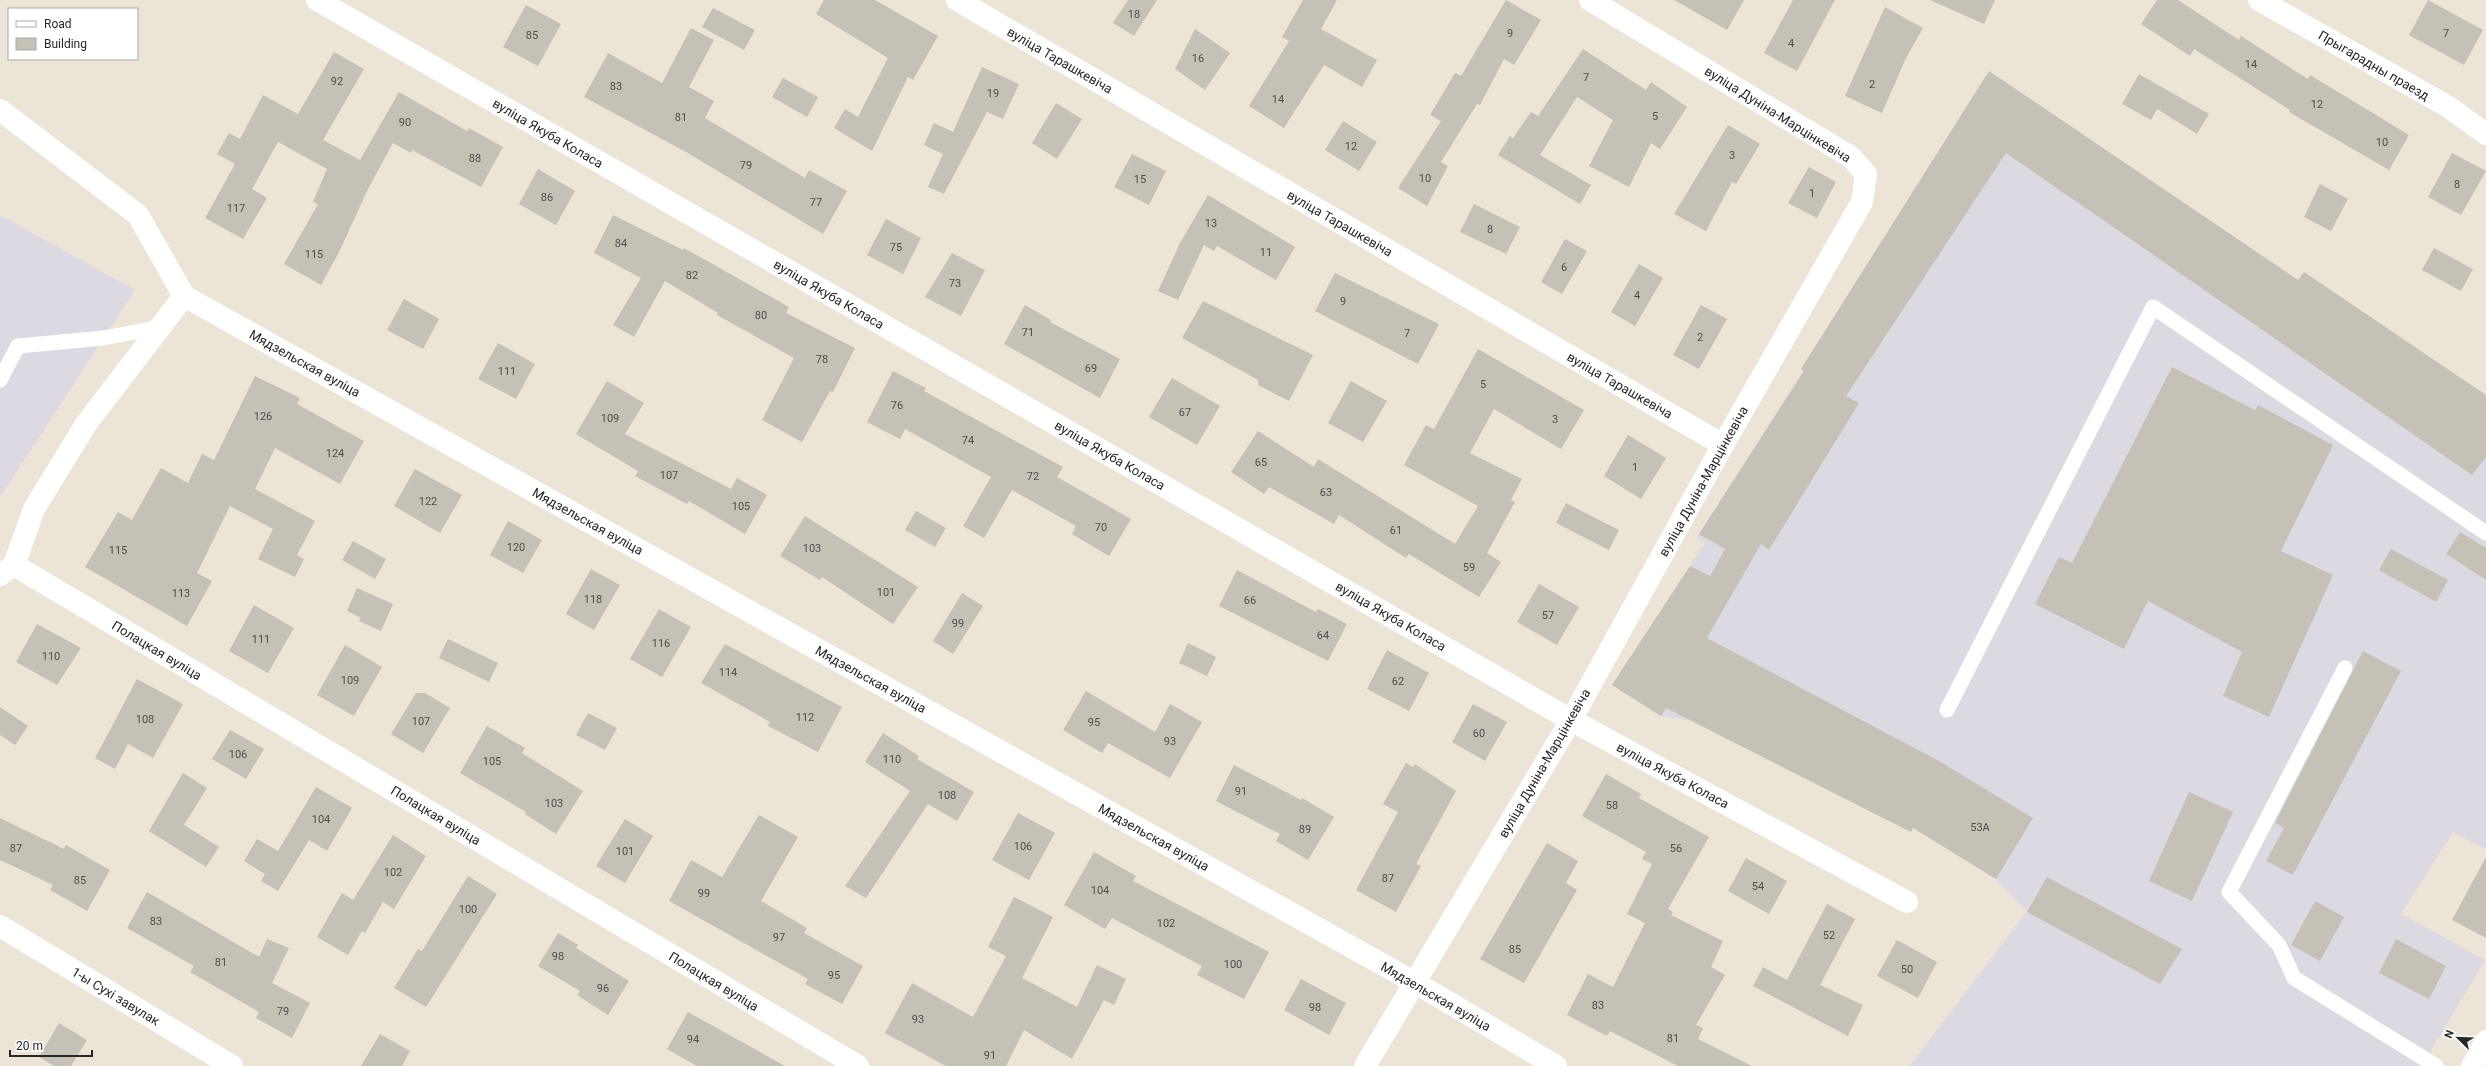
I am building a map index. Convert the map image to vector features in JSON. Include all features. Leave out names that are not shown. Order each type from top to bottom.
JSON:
[{"type":"street","name":"вуліца Якуба Коласа","points":[[317,0],[1571,720],[1908,902]]},
{"type":"street","name":"вуліца Тарашкевіча","points":[[957,0],[1723,445]]},
{"type":"street","name":"вуліца Дуніна-Марцінкевіча","points":[[1365,1066],[1571,720],[1723,445],[1862,202],[1866,174],[1851,157],[1590,0]]},
{"type":"street","name":"Прыгарадны праезд","points":[[2260,0],[2447,106],[2486,134]]},
{"type":"street","points":[[0,110],[138,215],[184,296],[86,424],[34,509],[7,570]]},
{"type":"street","name":"Мядзельская вуліца","points":[[184,296],[1414,982],[1556,1066]]},
{"type":"street","name":"Полацкая вуліца","points":[[7,570],[858,1066]]},
{"type":"street","name":"1-ы Сухі завулак","points":[[0,926],[232,1066]]},
{"type":"street","points":[[2472,1066],[2486,1040]]},
{"type":"lane","points":[[1946,710],[2153,307],[2486,533]]},
{"type":"lane","points":[[0,380],[18,346],[104,338],[161,326]]},
{"type":"lane","points":[[2345,668],[2230,892],[2279,945],[2294,978],[2436,1066]]},
{"type":"shaded area","points":[[1989,71],[2298,280],[2486,395],[2486,849],[2453,832],[2401,914],[2485,960],[2422,1066],[1910,1066],[2027,911],[1996,879],[1928,837],[1914,826],[1911,832],[1689,720],[1661,716],[1612,685],[1705,543],[1696,539],[1803,371],[1801,369]]},
{"type":"shaded area","points":[[0,215],[135,290],[0,497]]},
{"type":"building","points":[[824,0],[875,0],[938,36],[913,80],[908,77],[872,151],[834,128],[845,109],[858,117],[888,58],[816,14]]},
{"type":"building","points":[[1128,0],[1157,0],[1134,36],[1113,23]]},
{"type":"building","points":[[1303,0],[1337,0],[1321,29],[1377,60],[1362,87],[1324,65],[1284,128],[1249,106],[1289,41],[1282,37]]},
{"type":"building","points":[[1506,0],[1541,20],[1514,65],[1504,59],[1480,105],[1477,104],[1441,162],[1448,166],[1427,206],[1398,188],[1441,121],[1430,115],[1455,73],[1461,76]]},
{"type":"building","points":[[1674,0],[1744,0],[1727,30]]},
{"type":"building","points":[[1793,0],[1835,0],[1797,71],[1764,53]]},
{"type":"building","points":[[1930,0],[1995,0],[1984,24]]},
{"type":"building","points":[[2157,0],[2178,0],[2239,40],[2241,36],[2308,79],[2310,75],[2409,135],[2389,170],[2289,112],[2290,110],[2194,49],[2190,56],[2141,24]]},
{"type":"building","points":[[2428,0],[2483,30],[2464,65],[2409,35]]},
{"type":"building","points":[[526,5],[561,24],[538,66],[503,47]]},
{"type":"building","points":[[1885,7],[1923,28],[1906,58],[1882,113],[1845,96]]},
{"type":"building","points":[[713,8],[755,30],[744,50],[702,27]]},
{"type":"building","points":[[691,28],[714,40],[689,87],[714,101],[705,118],[805,178],[809,170],[847,191],[823,234],[686,152],[584,97],[608,53],[662,83]]},
{"type":"building","points":[[1195,29],[1230,53],[1205,90],[1175,69]]},
{"type":"building","points":[[1583,49],[1646,90],[1651,82],[1687,107],[1660,149],[1651,143],[1629,187],[1589,166],[1613,120],[1577,97],[1540,155],[1591,185],[1580,204],[1498,155],[1510,136],[1513,138],[1531,112],[1538,116]]},
{"type":"building","points":[[334,52],[364,69],[323,140],[360,160],[399,92],[467,131],[469,128],[503,147],[481,187],[412,150],[411,153],[393,143],[368,189],[339,252],[321,285],[284,264],[318,204],[313,202],[327,169],[278,142],[252,189],[267,198],[243,239],[205,218],[235,164],[217,154],[229,133],[240,139],[263,95],[298,114]]},
{"type":"building","points":[[982,67],[1019,84],[1003,119],[987,112],[944,194],[928,187],[943,154],[924,145],[934,123],[953,132]]},
{"type":"building","points":[[1989,71],[2298,280],[2304,272],[2486,395],[2486,457],[2472,475],[2006,153],[1846,396],[1859,403],[1769,550],[1761,544],[1707,638],[1939,761],[2033,818],[1996,879],[1913,828],[1911,832],[1666,708],[1661,716],[1612,685],[1690,566],[1710,576],[1725,549],[1699,534],[1804,371],[1801,369]]},
{"type":"building","points":[[2139,74],[2209,114],[2197,134],[2157,109],[2151,120],[2122,104]]},
{"type":"building","points":[[783,78],[818,97],[807,117],[772,97]]},
{"type":"building","points":[[1056,103],[1082,119],[1057,159],[1032,143]]},
{"type":"building","points":[[1343,121],[1377,142],[1359,171],[1325,150]]},
{"type":"building","points":[[1728,125],[1760,144],[1736,184],[1732,182],[1706,231],[1674,214]]},
{"type":"building","points":[[2452,153],[2486,171],[2461,215],[2428,197]]},
{"type":"building","points":[[1132,154],[1166,171],[1149,205],[1114,187]]},
{"type":"building","points":[[1809,167],[1836,182],[1817,218],[1788,203]]},
{"type":"building","points":[[538,169],[575,191],[556,225],[519,204]]},
{"type":"building","points":[[2320,184],[2348,199],[2331,231],[2304,217]]},
{"type":"building","points":[[1208,195],[1295,247],[1276,280],[1217,246],[1214,251],[1204,245],[1178,300],[1158,291],[1180,243]]},
{"type":"building","points":[[1474,204],[1520,227],[1506,254],[1460,232]]},
{"type":"building","points":[[613,215],[683,250],[684,248],[789,307],[786,313],[855,348],[833,392],[830,391],[802,442],[762,420],[794,358],[717,315],[718,313],[665,281],[634,337],[613,325],[641,278],[594,253]]},
{"type":"building","points":[[886,219],[921,238],[903,274],[867,255]]},
{"type":"building","points":[[1565,239],[1587,251],[1562,294],[1541,282]]},
{"type":"building","points":[[2434,248],[2473,269],[2461,291],[2422,270]]},
{"type":"building","points":[[952,253],[985,270],[961,316],[925,297]]},
{"type":"building","points":[[1639,264],[1663,278],[1635,326],[1611,312]]},
{"type":"building","points":[[1335,273],[1439,324],[1418,364],[1315,311]]},
{"type":"building","points":[[404,299],[439,319],[423,349],[387,330]]},
{"type":"building","points":[[1203,301],[1313,355],[1289,401],[1258,385],[1258,380],[1182,338]]},
{"type":"building","points":[[1025,305],[1051,320],[1050,322],[1120,359],[1100,398],[1004,344]]},
{"type":"building","points":[[1701,305],[1727,319],[1699,369],[1673,355]]},
{"type":"building","points":[[498,343],[535,364],[516,399],[478,379]]},
{"type":"building","points":[[1478,349],[1584,410],[1561,449],[1494,409],[1470,453],[1522,479],[1511,500],[1515,502],[1487,553],[1501,562],[1479,597],[1409,554],[1406,558],[1339,515],[1334,524],[1269,487],[1264,494],[1231,472],[1258,431],[1314,467],[1318,459],[1455,544],[1478,506],[1404,465],[1426,425],[1434,429]]},
{"type":"building","points":[[2172,367],[2255,410],[2258,405],[2333,445],[2281,551],[2333,575],[2269,717],[2223,696],[2242,652],[2148,601],[2124,649],[2035,604],[2059,557],[2072,563]]},
{"type":"building","points":[[893,371],[926,388],[924,391],[1063,467],[1057,477],[1131,519],[1109,556],[1072,534],[1076,526],[1012,490],[984,538],[963,526],[991,477],[905,429],[900,439],[867,422]]},
{"type":"building","points":[[255,376],[300,398],[297,404],[364,441],[340,484],[275,448],[255,489],[315,521],[297,555],[304,559],[295,577],[258,559],[273,529],[230,506],[197,573],[212,581],[187,626],[85,567],[118,512],[132,520],[161,468],[188,483],[202,454],[214,460]]},
{"type":"building","points":[[1172,378],[1220,406],[1197,445],[1149,417]]},
{"type":"building","points":[[607,381],[644,403],[625,434],[731,489],[737,478],[767,495],[745,534],[689,501],[687,504],[635,476],[638,471],[576,434]]},
{"type":"building","points":[[1351,381],[1387,401],[1363,442],[1328,423]]},
{"type":"building","points":[[1628,435],[1666,458],[1641,499],[1604,476]]},
{"type":"building","points":[[415,469],[462,495],[440,533],[394,506]]},
{"type":"building","points":[[1566,503],[1619,530],[1609,550],[1556,523]]},
{"type":"building","points":[[916,511],[946,528],[935,547],[905,530]]},
{"type":"building","points":[[805,516],[918,587],[893,624],[822,577],[820,580],[780,556]]},
{"type":"building","points":[[508,521],[542,540],[523,573],[490,555]]},
{"type":"building","points":[[2460,532],[2486,548],[2486,580],[2446,554]]},
{"type":"building","points":[[353,541],[386,559],[375,579],[342,560]]},
{"type":"building","points":[[2391,549],[2448,580],[2436,602],[2379,570]]},
{"type":"building","points":[[591,569],[620,585],[594,630],[566,614]]},
{"type":"building","points":[[1237,570],[1316,612],[1318,609],[1347,624],[1328,661],[1219,606]]},
{"type":"building","points":[[1539,584],[1579,607],[1557,645],[1517,622]]},
{"type":"building","points":[[357,588],[393,604],[381,631],[359,621],[361,618],[347,611]]},
{"type":"building","points":[[962,593],[983,606],[953,654],[933,641]]},
{"type":"building","points":[[254,605],[294,628],[268,673],[229,651]]},
{"type":"building","points":[[659,609],[691,627],[662,677],[630,659]]},
{"type":"building","points":[[37,624],[81,648],[57,685],[16,662]]},
{"type":"building","points":[[448,639],[498,663],[489,682],[439,658]]},
{"type":"building","points":[[1188,643],[1216,657],[1207,676],[1179,663]]},
{"type":"building","points":[[725,644],[842,707],[818,752],[768,726],[770,722],[701,683]]},
{"type":"building","points":[[345,645],[382,667],[354,716],[317,695]]},
{"type":"building","points":[[1387,650],[1429,673],[1409,711],[1367,689]]},
{"type":"building","points":[[2363,651],[2401,671],[2293,875],[2266,861],[2284,828],[2275,823]]},
{"type":"building","points":[[137,679],[183,704],[153,758],[128,744],[115,769],[95,758]]},
{"type":"building","points":[[1086,691],[1155,732],[1170,704],[1202,722],[1170,778],[1108,743],[1102,753],[1063,730]]},
{"type":"building","points":[[416,693],[425,693],[450,708],[423,753],[391,734]]},
{"type":"building","points":[[1473,704],[1507,722],[1485,761],[1452,742]]},
{"type":"building","points":[[0,707],[28,726],[15,745],[0,735]]},
{"type":"building","points":[[588,713],[617,728],[605,750],[576,735]]},
{"type":"building","points":[[487,726],[525,748],[522,753],[583,791],[556,834],[525,814],[526,812],[460,773]]},
{"type":"building","points":[[230,730],[264,749],[246,779],[212,759]]},
{"type":"building","points":[[883,733],[919,756],[917,759],[974,792],[957,821],[928,804],[866,898],[845,886],[910,791],[865,762]]},
{"type":"building","points":[[1406,763],[1413,767],[1415,764],[1456,791],[1416,864],[1421,866],[1396,912],[1356,890],[1398,812],[1383,804]]},
{"type":"building","points":[[1234,765],[1301,800],[1302,798],[1334,817],[1308,860],[1276,841],[1280,834],[1216,801]]},
{"type":"building","points":[[183,773],[207,788],[184,825],[219,847],[206,867],[149,831]]},
{"type":"building","points":[[1606,774],[1641,794],[1639,798],[1709,837],[1668,909],[1673,912],[1671,915],[1723,941],[1711,967],[1725,975],[1696,1025],[1703,1028],[1698,1039],[1752,1066],[1678,1066],[1610,1031],[1607,1036],[1567,1015],[1588,974],[1613,987],[1645,923],[1627,914],[1652,864],[1642,859],[1646,852],[1582,816]]},
{"type":"building","points":[[316,787],[352,808],[327,851],[309,840],[278,891],[261,881],[265,874],[244,861],[257,839],[278,851]]},
{"type":"building","points":[[2189,792],[2233,812],[2192,901],[2149,881]]},
{"type":"building","points":[[1018,813],[1055,833],[1029,880],[992,860]]},
{"type":"building","points":[[759,815],[798,837],[761,901],[807,928],[804,933],[863,966],[842,1004],[805,984],[808,979],[669,901],[691,860],[722,877]]},
{"type":"building","points":[[0,818],[64,849],[66,845],[110,870],[87,911],[50,890],[53,885],[0,860]]},
{"type":"building","points":[[625,819],[653,836],[625,883],[596,866]]},
{"type":"building","points":[[393,835],[426,856],[394,909],[383,902],[365,933],[362,931],[348,955],[317,937],[342,893],[353,900]]},
{"type":"building","points":[[1547,843],[1578,861],[1566,883],[1577,890],[1524,983],[1480,959]]},
{"type":"building","points":[[1094,852],[1136,876],[1133,881],[1269,952],[1244,999],[1197,975],[1202,966],[1112,918],[1105,929],[1064,905]]},
{"type":"building","points":[[2486,857],[2486,938],[2452,920]]},
{"type":"building","points":[[1746,858],[1787,881],[1769,914],[1728,891]]},
{"type":"building","points":[[468,876],[497,894],[426,1007],[394,988],[418,949],[422,951]]},
{"type":"building","points":[[2047,877],[2182,949],[2160,984],[2027,912]]},
{"type":"building","points":[[147,892],[259,957],[267,939],[289,948],[272,983],[310,1003],[292,1038],[256,1018],[259,1012],[190,972],[194,966],[127,928]]},
{"type":"building","points":[[1014,897],[1053,917],[1022,978],[1077,1007],[1097,965],[1126,979],[1114,1005],[1104,1000],[1072,1059],[1024,1030],[1006,1066],[946,1066],[885,1033],[912,983],[973,1017],[1006,956],[988,947]]},
{"type":"building","points":[[2315,901],[2344,917],[2320,961],[2291,945]]},
{"type":"building","points":[[1827,904],[1855,919],[1820,985],[1863,1005],[1848,1036],[1753,986],[1763,967],[1787,980]]},
{"type":"building","points":[[558,933],[578,945],[576,948],[629,981],[608,1015],[577,995],[580,991],[538,966]]},
{"type":"building","points":[[2396,939],[2446,966],[2429,999],[2379,973]]},
{"type":"building","points":[[1897,940],[1937,962],[1918,998],[1877,976]]},
{"type":"building","points":[[1301,979],[1346,1003],[1329,1035],[1284,1010]]},
{"type":"building","points":[[688,1012],[785,1066],[697,1066],[667,1049]]},
{"type":"building","points":[[59,1023],[87,1040],[71,1066],[54,1066],[39,1057]]},
{"type":"building","points":[[380,1034],[410,1051],[402,1066],[361,1066]]}]
